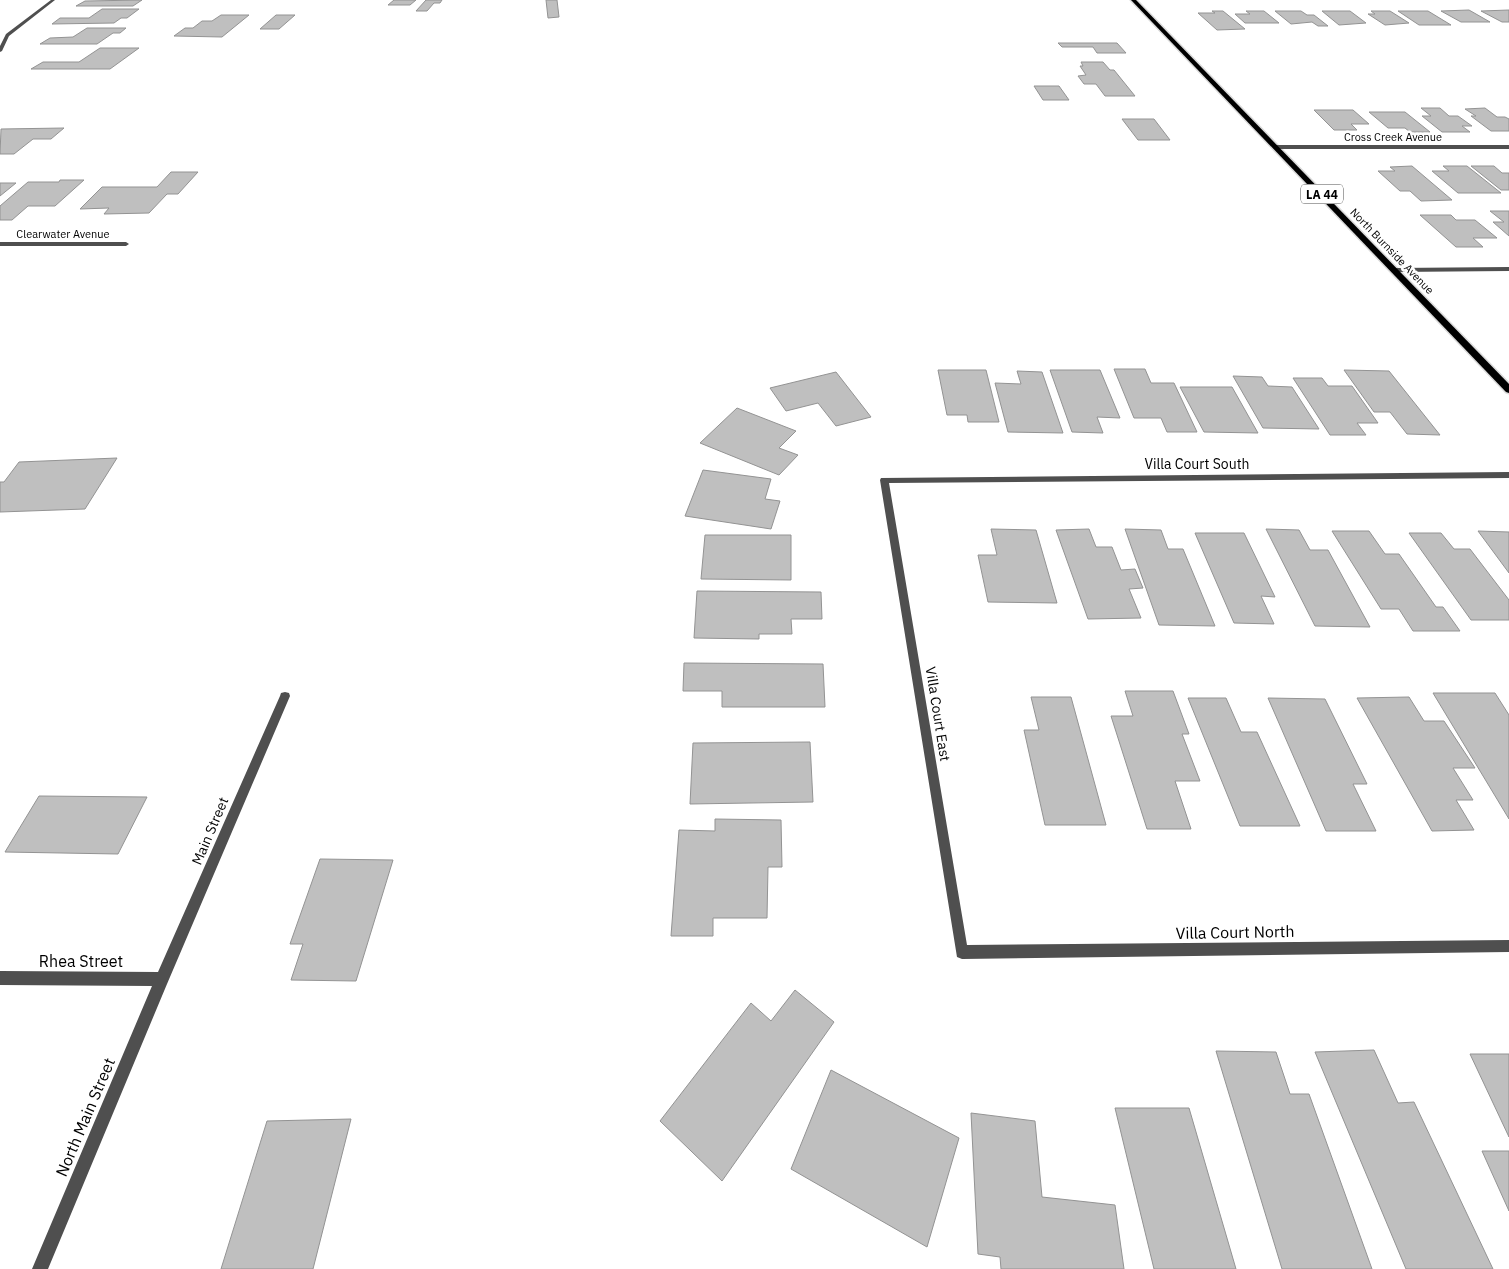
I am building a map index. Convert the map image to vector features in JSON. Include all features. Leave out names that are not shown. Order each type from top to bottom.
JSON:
[{"type":"main road","name":"North Burnside Avenue","points":[[1133,0],[1396,270],[1509,390]]},
{"type":"street","points":[[0,51],[8,35],[53,0]]},
{"type":"street","name":"Cross Creek Avenue","points":[[1276,147],[1509,147]]},
{"type":"street","name":"Clearwater Avenue","points":[[0,244],[126,244]]},
{"type":"street","points":[[1396,270],[1509,269]]},
{"type":"street","name":"Villa Court South","points":[[884,480],[1509,475]]},
{"type":"street","name":"Villa Court East","points":[[884,480],[962,952]]},
{"type":"street","name":"Main Street","points":[[162,979],[285,696]]},
{"type":"street","name":"Villa Court North","points":[[962,952],[1509,946]]},
{"type":"street","name":"Rhea Street","points":[[0,978],[162,979]]},
{"type":"street","name":"North Main Street","points":[[40,1269],[162,979]]},
{"type":"building","points":[[142,0],[133,6],[76,6],[85,1]]},
{"type":"building","points":[[394,0],[416,0],[410,5],[388,5]]},
{"type":"building","points":[[426,0],[442,0],[440,3],[434,3],[427,11],[416,11]]},
{"type":"building","points":[[546,0],[557,0],[559,17],[548,18]]},
{"type":"building","points":[[102,9],[139,9],[127,18],[121,18],[114,23],[52,24],[60,18],[89,18]]},
{"type":"building","points":[[1469,10],[1490,22],[1461,22],[1441,11]]},
{"type":"building","points":[[1509,10],[1509,22],[1502,22],[1481,11]]},
{"type":"building","points":[[1212,11],[1223,11],[1245,29],[1217,30],[1198,13],[1215,13]]},
{"type":"building","points":[[1246,11],[1264,11],[1279,23],[1245,23],[1235,14],[1250,14]]},
{"type":"building","points":[[1275,11],[1301,11],[1307,15],[1314,15],[1328,26],[1318,26],[1312,22],[1291,24]]},
{"type":"building","points":[[1322,11],[1350,11],[1366,23],[1339,25]]},
{"type":"building","points":[[1371,11],[1390,11],[1409,23],[1385,25],[1368,14],[1375,14]]},
{"type":"building","points":[[1398,11],[1428,11],[1451,25],[1419,25]]},
{"type":"building","points":[[221,15],[249,15],[222,37],[174,36],[185,28],[193,28],[202,21],[212,21]]},
{"type":"building","points":[[276,15],[295,15],[279,29],[260,29]]},
{"type":"building","points":[[87,28],[126,28],[120,33],[113,33],[97,44],[40,44],[50,38],[73,37]]},
{"type":"building","points":[[1058,43],[1117,43],[1126,53],[1097,53],[1093,47],[1062,47]]},
{"type":"building","points":[[100,48],[139,48],[110,69],[31,69],[43,62],[79,62]]},
{"type":"building","points":[[1081,62],[1103,62],[1110,70],[1114,70],[1135,96],[1105,96],[1096,84],[1084,84],[1078,76],[1086,75],[1080,66],[1083,66]]},
{"type":"building","points":[[1034,86],[1059,86],[1069,100],[1043,100]]},
{"type":"building","points":[[1421,108],[1440,108],[1449,116],[1458,116],[1472,126],[1462,126],[1470,132],[1442,132],[1422,116],[1431,116]]},
{"type":"building","points":[[1485,108],[1497,117],[1509,119],[1509,131],[1491,131],[1471,116],[1476,116],[1465,109]]},
{"type":"building","points":[[1314,110],[1353,110],[1369,124],[1351,124],[1357,130],[1334,130]]},
{"type":"building","points":[[1369,112],[1405,112],[1430,132],[1410,132],[1405,128],[1388,128]]},
{"type":"building","points":[[1122,119],[1154,119],[1170,140],[1138,140]]},
{"type":"building","points":[[64,128],[51,139],[33,139],[14,154],[0,154],[1,129]]},
{"type":"building","points":[[1412,166],[1452,200],[1421,201],[1410,191],[1400,191],[1378,171],[1395,171],[1390,167]]},
{"type":"building","points":[[1443,166],[1467,166],[1501,193],[1458,193],[1432,171],[1449,171]]},
{"type":"building","points":[[1471,166],[1494,166],[1502,173],[1509,173],[1509,190],[1501,190]]},
{"type":"building","points":[[171,172],[198,172],[178,194],[167,194],[149,213],[104,214],[109,208],[80,209],[102,187],[157,187]]},
{"type":"building","points":[[60,180],[84,180],[55,206],[28,206],[12,220],[0,220],[0,206],[28,182],[59,182]]},
{"type":"building","points":[[0,183],[16,183],[0,196]]},
{"type":"building","points":[[1490,211],[1509,211],[1509,236],[1493,222],[1504,222]]},
{"type":"building","points":[[1420,215],[1451,215],[1456,220],[1475,220],[1497,238],[1473,238],[1483,247],[1456,247]]},
{"type":"building","points":[[1114,369],[1145,369],[1151,383],[1174,383],[1197,432],[1167,432],[1161,418],[1134,418]]},
{"type":"building","points":[[938,370],[986,370],[999,422],[968,422],[967,415],[947,415]]},
{"type":"building","points":[[1050,370],[1100,370],[1120,418],[1097,417],[1103,433],[1072,432]]},
{"type":"building","points":[[1344,370],[1389,371],[1440,435],[1407,434],[1390,412],[1374,412]]},
{"type":"building","points":[[1017,371],[1042,372],[1063,433],[1008,432],[995,383],[1021,384]]},
{"type":"building","points":[[836,372],[871,417],[836,426],[818,403],[786,411],[770,388]]},
{"type":"building","points":[[1233,376],[1262,377],[1268,386],[1292,387],[1319,429],[1263,428]]},
{"type":"building","points":[[1293,378],[1322,378],[1328,386],[1352,386],[1378,423],[1357,423],[1366,435],[1330,435]]},
{"type":"building","points":[[1180,387],[1232,387],[1258,433],[1204,432]]},
{"type":"building","points":[[737,408],[796,431],[779,448],[798,455],[779,475],[700,443]]},
{"type":"building","points":[[117,458],[85,509],[0,512],[0,482],[4,482],[19,462]]},
{"type":"building","points":[[703,470],[771,479],[765,499],[780,501],[771,529],[685,516]]},
{"type":"building","points":[[991,529],[1036,530],[1057,603],[988,602],[978,555],[997,555]]},
{"type":"building","points":[[1089,529],[1096,547],[1112,547],[1121,570],[1135,569],[1143,588],[1129,589],[1141,618],[1088,619],[1056,530]]},
{"type":"building","points":[[1125,529],[1161,530],[1168,549],[1183,549],[1215,626],[1159,625]]},
{"type":"building","points":[[1266,529],[1299,530],[1310,550],[1328,550],[1370,627],[1315,626]]},
{"type":"building","points":[[1332,531],[1369,531],[1385,554],[1399,554],[1436,607],[1443,607],[1460,631],[1413,631],[1399,609],[1381,609]]},
{"type":"building","points":[[1478,531],[1509,532],[1509,573]]},
{"type":"building","points":[[1195,533],[1244,533],[1275,597],[1261,596],[1274,624],[1234,623]]},
{"type":"building","points":[[1409,533],[1441,533],[1454,549],[1470,549],[1509,600],[1509,620],[1471,620]]},
{"type":"building","points":[[705,535],[791,535],[791,580],[701,579]]},
{"type":"building","points":[[697,591],[821,592],[822,619],[791,619],[792,634],[759,634],[759,639],[694,638]]},
{"type":"building","points":[[684,663],[823,664],[825,707],[722,707],[722,691],[683,691]]},
{"type":"building","points":[[1125,691],[1173,691],[1189,734],[1182,734],[1200,781],[1175,781],[1191,829],[1147,829],[1111,716],[1133,716]]},
{"type":"building","points":[[1433,693],[1495,693],[1509,715],[1509,819]]},
{"type":"building","points":[[1031,697],[1071,697],[1106,825],[1045,825],[1024,730],[1039,730]]},
{"type":"building","points":[[1409,697],[1424,721],[1444,721],[1475,768],[1453,768],[1473,800],[1456,800],[1474,830],[1432,831],[1357,698]]},
{"type":"building","points":[[1188,698],[1226,698],[1241,732],[1257,732],[1300,826],[1240,826]]},
{"type":"building","points":[[1268,698],[1325,699],[1367,784],[1353,784],[1376,831],[1326,831]]},
{"type":"building","points":[[810,742],[813,802],[690,804],[693,743]]},
{"type":"building","points":[[39,796],[147,797],[118,854],[5,852]]},
{"type":"building","points":[[715,819],[781,820],[782,867],[768,867],[767,918],[713,918],[713,936],[671,936],[679,830],[715,831]]},
{"type":"building","points":[[320,859],[393,860],[356,981],[291,980],[303,944],[290,944]]},
{"type":"building","points":[[795,990],[834,1022],[722,1181],[660,1121],[751,1003],[771,1021]]},
{"type":"building","points":[[1374,1050],[1398,1103],[1414,1102],[1493,1269],[1406,1269],[1315,1052]]},
{"type":"building","points":[[1216,1051],[1276,1052],[1290,1094],[1309,1094],[1372,1269],[1282,1269]]},
{"type":"building","points":[[1470,1054],[1509,1054],[1509,1137]]},
{"type":"building","points":[[831,1070],[959,1138],[927,1247],[791,1169]]},
{"type":"building","points":[[1115,1108],[1189,1108],[1236,1269],[1154,1269]]},
{"type":"building","points":[[971,1113],[1035,1121],[1042,1197],[1115,1205],[1124,1269],[1001,1269],[1000,1257],[978,1254]]},
{"type":"building","points":[[351,1119],[313,1269],[221,1269],[267,1121]]},
{"type":"building","points":[[1482,1151],[1509,1151],[1509,1211]]}]
